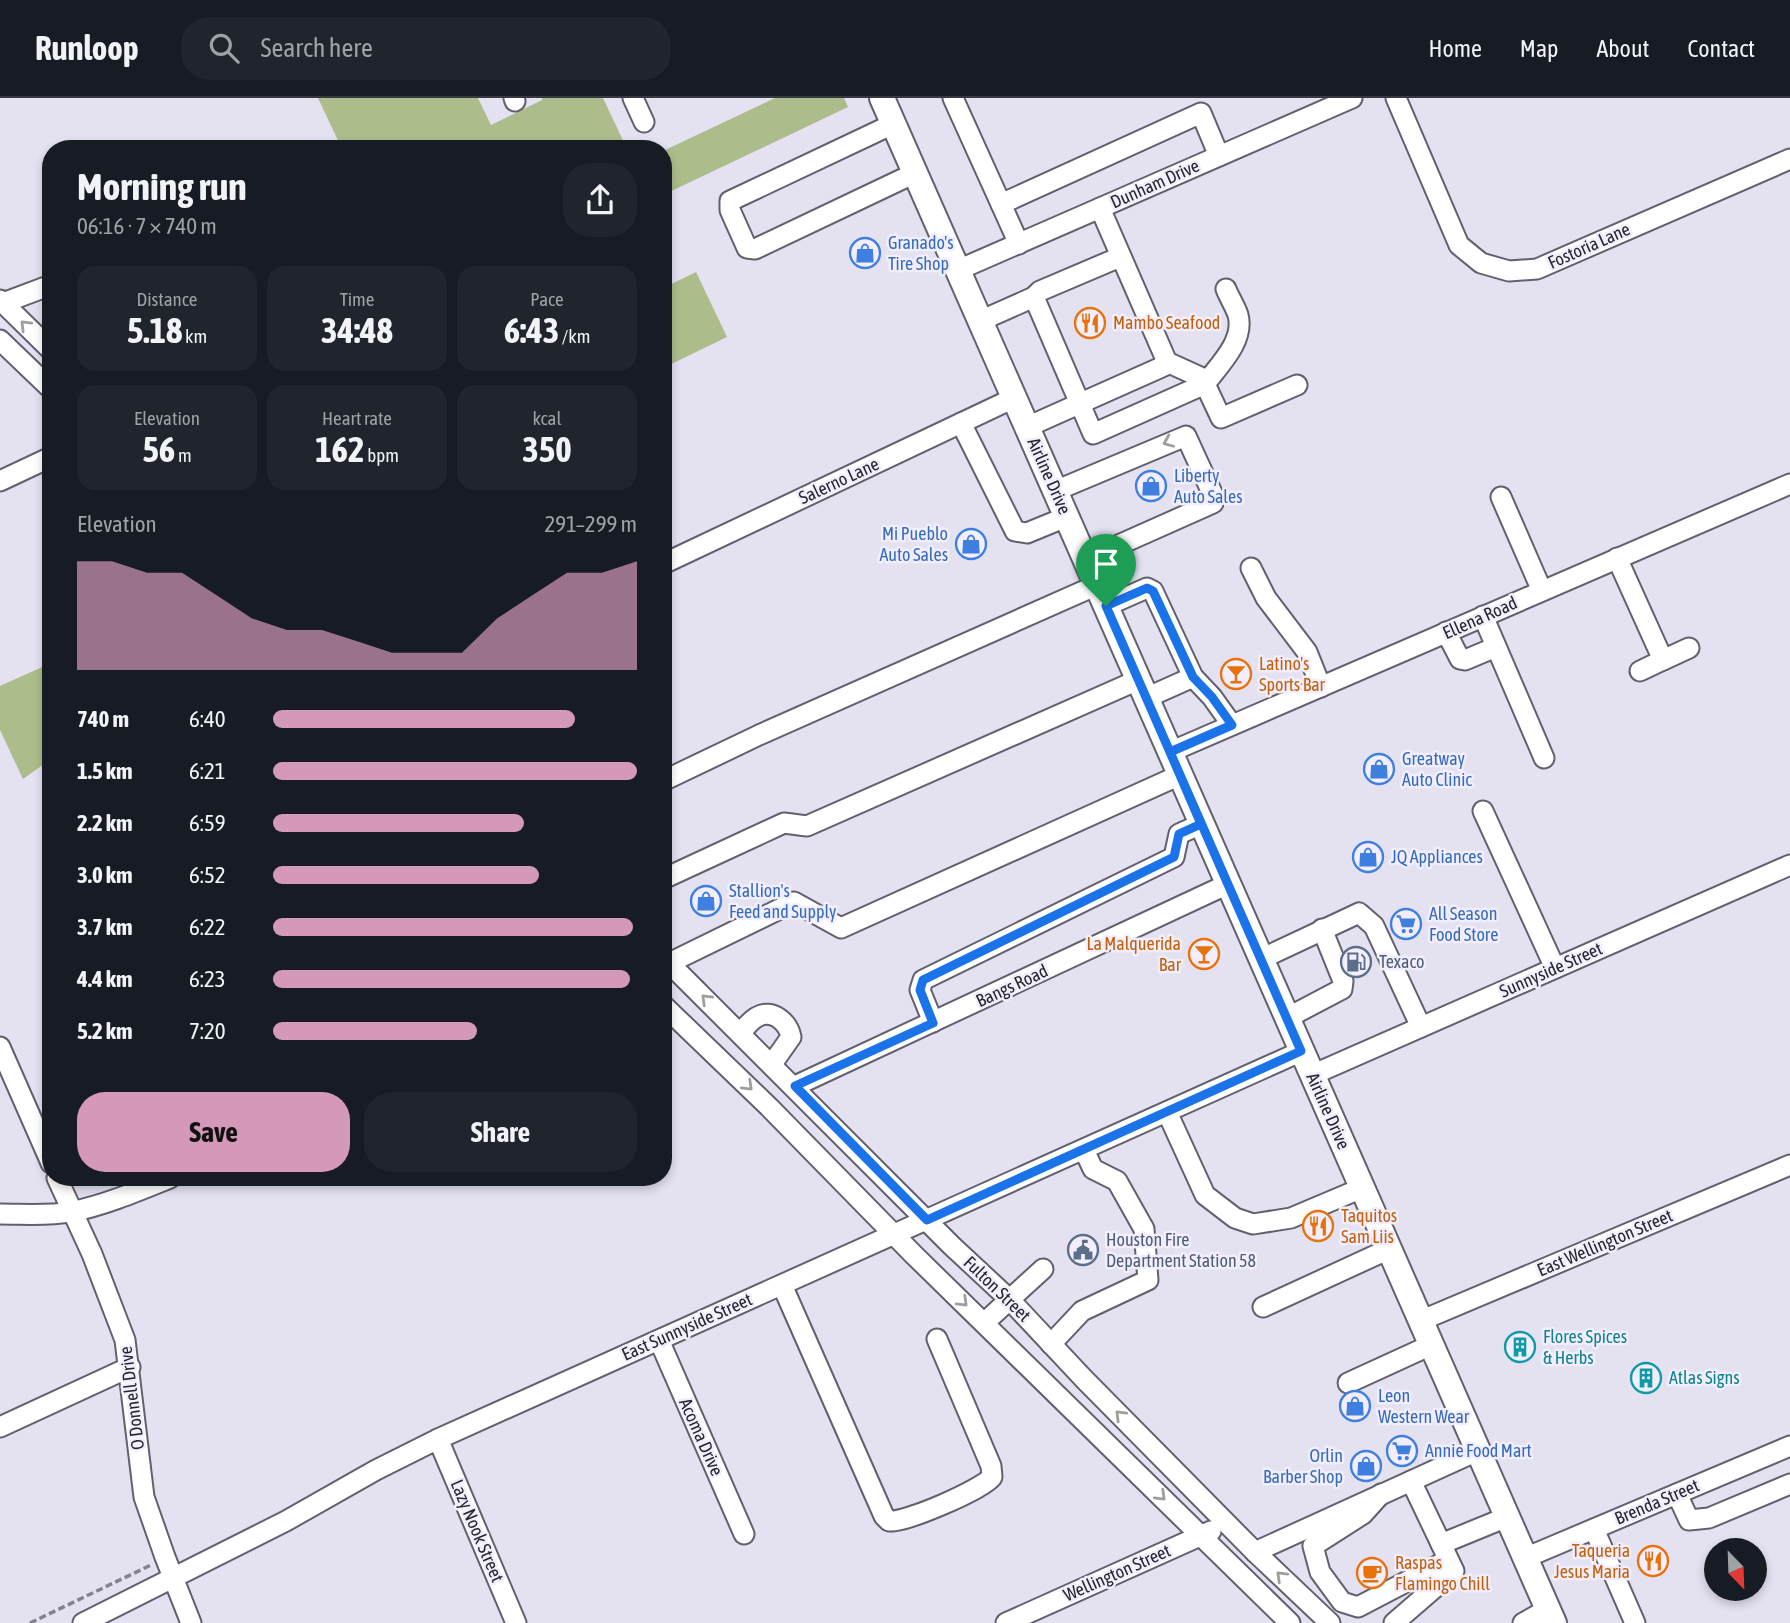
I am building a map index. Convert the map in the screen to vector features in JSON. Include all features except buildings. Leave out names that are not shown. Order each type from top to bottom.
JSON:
[{"type":"main road","name":"Airline Drive","points":[[882,98],[1551,1616]]},
{"type":"street","points":[[633,98],[644,122]]},
{"type":"street","points":[[953,98],[1019,244]]},
{"type":"street","name":"Dunham Drive","points":[[958,270],[1352,98]]},
{"type":"street","name":"Fostoria Lane","points":[[1396,98],[1460,245],[1481,263],[1509,271],[1537,269],[1790,159]]},
{"type":"street","points":[[1001,204],[1197,106],[1219,156]]},
{"type":"street","points":[[894,124],[730,201],[730,210],[747,248],[755,249],[915,173]]},
{"type":"street","points":[[1100,208],[1167,362],[1200,377],[1221,418],[1297,385]]},
{"type":"street","points":[[980,321],[1034,297],[1040,291],[1120,257]]},
{"type":"street","points":[[42,288],[1,301],[42,341]]},
{"type":"street","points":[[1034,297],[1093,434],[1205,384],[1234,345],[1239,330],[1238,315],[1226,289]]},
{"type":"street","points":[[0,340],[42,380]]},
{"type":"street","points":[[1027,427],[1164,366],[1167,362]]},
{"type":"street","name":"Salerno Lane","points":[[672,560],[1014,398]]},
{"type":"street","points":[[961,423],[1015,531],[1020,533],[1036,530],[1066,517]]},
{"type":"street","points":[[1055,491],[1186,436],[1213,495],[1213,503],[1085,560]]},
{"type":"street","points":[[0,481],[42,461]]},
{"type":"street","name":"Ellena Road","points":[[1170,752],[1790,484]]},
{"type":"street","points":[[1501,497],[1542,591]]},
{"type":"street","points":[[1617,558],[1663,660]]},
{"type":"street","points":[[1251,568],[1266,598],[1307,652],[1321,687]]},
{"type":"street","points":[[672,777],[759,735],[1101,596],[1147,588],[1153,591],[1193,677],[1212,697],[1232,725]]},
{"type":"street","points":[[1483,616],[1544,758]]},
{"type":"street","points":[[1447,632],[1460,659],[1465,660],[1496,647]]},
{"type":"street","points":[[1640,671],[1689,648]]},
{"type":"street","points":[[672,875],[783,823],[807,826],[1142,689],[1193,677]]},
{"type":"street","points":[[672,959],[794,902],[841,928],[1180,775]]},
{"type":"street","points":[[1483,811],[1555,968]]},
{"type":"street","points":[[933,1023],[920,990],[923,980],[1174,857],[1179,834],[1201,824]]},
{"type":"street","name":"Sunnyside Street","points":[[1312,1075],[1790,865]]},
{"type":"street","name":"Bangs Road","points":[[795,1086],[1228,884]]},
{"type":"street","points":[[1261,959],[1359,913],[1374,926],[1421,1027]]},
{"type":"street","points":[[1287,1018],[1342,989],[1343,981],[1322,929]]},
{"type":"street","name":"Fulton Street","points":[[672,969],[795,1086],[1009,1299],[1255,1552],[1330,1623]]},
{"type":"street","points":[[740,1032],[757,1017],[767,1013],[784,1022],[790,1037],[772,1064]]},
{"type":"street","name":"Fulton Street","points":[[672,1014],[1290,1623]]},
{"type":"street","points":[[0,1047],[42,1143]]},
{"type":"street","name":"East Sunnyside Street","points":[[83,1623],[286,1521],[376,1470],[438,1439],[1301,1051]]},
{"type":"street","points":[[1167,1112],[1205,1195],[1235,1218],[1253,1224],[1291,1218],[1362,1188]]},
{"type":"street","points":[[1051,1344],[1082,1311],[1148,1280],[1144,1229],[1117,1181],[1093,1169],[1084,1150]]},
{"type":"street","name":"East Wellington Street","points":[[1420,1321],[1790,1165]]},
{"type":"street","name":"O Donnell Drive","points":[[61,1186],[92,1254],[125,1340],[144,1497],[191,1623]]},
{"type":"street","points":[[0,1214],[41,1215],[72,1212],[150,1186]]},
{"type":"street","points":[[1263,1307],[1389,1249]]},
{"type":"street","points":[[984,1323],[1043,1269]]},
{"type":"street","points":[[782,1285],[884,1516],[889,1521],[906,1520],[981,1486],[992,1477],[992,1466],[937,1339]]},
{"type":"street","name":"Acoma Drive","points":[[659,1340],[744,1534]]},
{"type":"street","points":[[1348,1383],[1431,1345]]},
{"type":"street","points":[[0,1427],[130,1367]]},
{"type":"street","name":"Lazy Nook Street","points":[[438,1439],[516,1623]]},
{"type":"street","name":"Brenda Street","points":[[1525,1558],[1790,1446]]},
{"type":"street","points":[[1255,1552],[1477,1451]]},
{"type":"street","points":[[1394,1623],[1454,1571],[1411,1481]]},
{"type":"street","points":[[1677,1494],[1689,1520],[1709,1518],[1790,1484]]},
{"type":"street","points":[[1381,1494],[1363,1514],[1313,1546],[1320,1572],[1342,1602],[1359,1607],[1444,1552],[1507,1517]]},
{"type":"street","name":"Wellington Street","points":[[1006,1623],[1228,1524]]},
{"type":"street","points":[[1594,1529],[1635,1623]]},
{"type":"street","points":[[1523,1623],[1551,1616]]},
{"type":"path","points":[[30,1623],[153,1564]]},
{"type":"green space","points":[[318,98],[478,98],[491,125],[542,98],[603,98],[623,140],[338,140]]},
{"type":"green space","points":[[775,98],[844,98],[848,107],[672,191],[672,147]]},
{"type":"green space","points":[[696,272],[727,337],[672,364],[672,284]]},
{"type":"green space","points":[[42,667],[42,765],[23,779],[0,730],[0,686]]},
{"type":"place","name":"Granado's Tire Shop","points":[[865,253]]},
{"type":"place","name":"Mambo Seafood","points":[[1090,323]]},
{"type":"place","name":"Liberty Auto Sales","points":[[1151,486]]},
{"type":"place","name":"Mi Pueblo Auto Sales","points":[[971,544]]},
{"type":"place","name":"Latino's Sports Bar","points":[[1236,674]]},
{"type":"place","name":"Greatway Auto Clinic","points":[[1379,769]]},
{"type":"place","name":"JQ Appliances","points":[[1368,857]]},
{"type":"place","name":"Stallion's Feed and Supply","points":[[706,901]]},
{"type":"place","name":"All Season Food Store","points":[[1406,924]]},
{"type":"place","name":"La Malquerida Bar","points":[[1204,954]]},
{"type":"place","name":"Texaco","points":[[1356,962]]},
{"type":"place","name":"Taquitos Sam Liis","points":[[1318,1226]]},
{"type":"place","name":"Houston Fire Department Station 58","points":[[1083,1250]]},
{"type":"place","name":"Flores Spices & Herbs","points":[[1520,1347]]},
{"type":"place","name":"Atlas Signs","points":[[1646,1378]]},
{"type":"place","name":"Leon Western Wear","points":[[1355,1406]]},
{"type":"place","name":"Annie Food Mart","points":[[1402,1451]]},
{"type":"place","name":"Orlin Barber Shop","points":[[1366,1466]]},
{"type":"place","name":"Taqueria Jesus Maria","points":[[1653,1561]]},
{"type":"place","name":"Raspas Flamingo Chill","points":[[1372,1573]]},
{"type":"route","points":[[1106,606],[1147,588],[1153,591],[1193,677],[1212,697],[1232,725],[1170,752],[1201,824],[1179,834],[1174,857],[923,980],[920,990],[933,1023],[795,1086],[927,1220],[1301,1051],[1261,959],[1170,752],[1106,606]]}]
